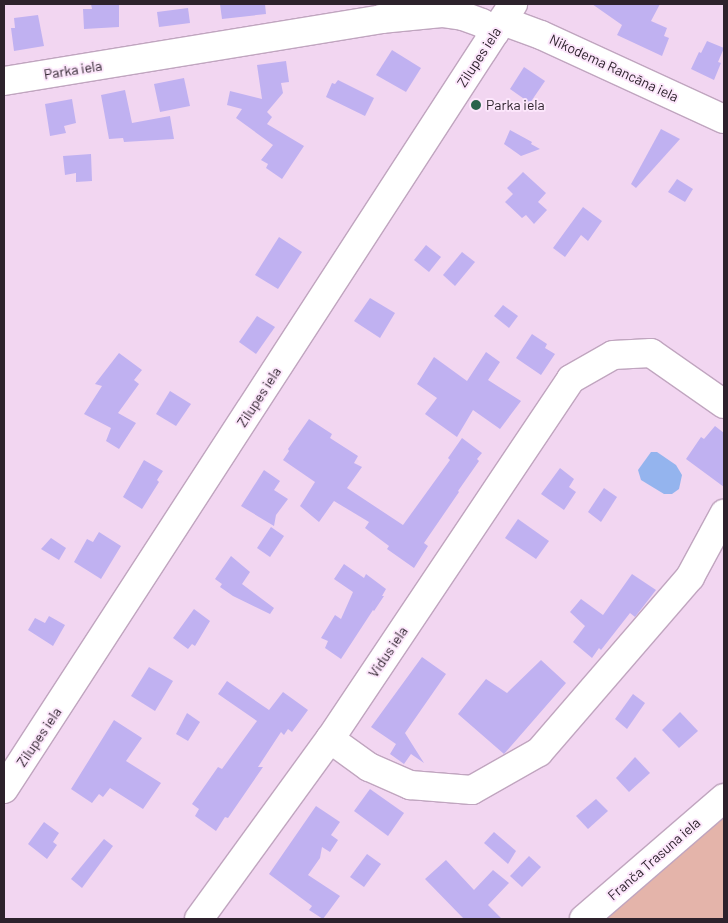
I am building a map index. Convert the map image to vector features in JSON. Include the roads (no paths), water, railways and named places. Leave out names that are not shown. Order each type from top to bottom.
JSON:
[{"type":"street","name":"Parka iela","points":[[4,81],[381,19],[442,13],[463,16],[482,23],[504,19]]},
{"type":"street","name":"Nikodema Rancāna iela","points":[[504,19],[724,119]]},
{"type":"street","name":"Zilupes iela","points":[[4,789],[504,19]]},
{"type":"street","name":"Vidus iela","points":[[199,919],[330,739],[571,379],[613,355],[652,353],[724,404]]},
{"type":"street","points":[[330,739],[369,767],[410,785],[472,790],[539,752],[690,577],[724,514]]},
{"type":"street","name":"Franča Trasuna iela","points":[[584,919],[724,798]]},
{"type":"water","points":[[651,452],[657,452],[676,465],[682,475],[679,489],[672,494],[664,494],[641,480],[638,470]]},
{"type":"place","name":"Parka iela","points":[[476,105]]}]
